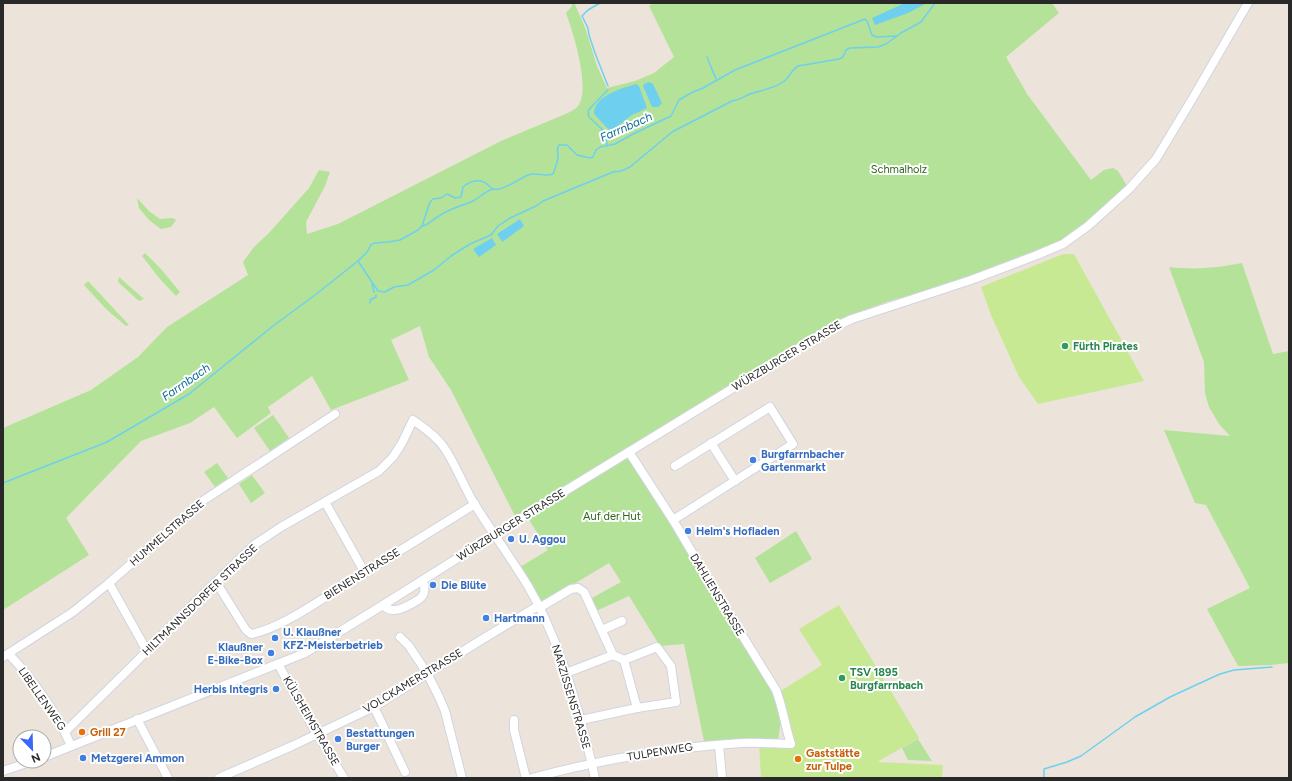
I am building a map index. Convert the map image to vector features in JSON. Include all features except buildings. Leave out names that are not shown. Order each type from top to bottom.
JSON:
[{"type":"street","name":"WÜRZBURGER STRASSE","points":[[52,754],[305,653],[828,330],[852,319],[971,280],[1037,256],[1063,244],[1088,226],[1129,189],[1156,158],[1248,3]]},
{"type":"street","points":[[673,520],[793,444],[770,407],[675,466]]},
{"type":"street","name":"HUMMELSTRASSE","points":[[6,656],[72,612],[109,583],[204,500],[335,414]]},
{"type":"street","name":"HILTMANNSDORFER STRASSE","points":[[65,732],[254,545],[281,527],[374,475],[383,467],[393,457],[402,443],[413,420]]},
{"type":"street","name":"NARZISSENSTRASSE","points":[[413,420],[432,434],[452,459],[475,504],[528,587],[539,607],[566,673],[581,720],[595,778]]},
{"type":"street","points":[[711,443],[735,480]]},
{"type":"street","name":"DAHLIENSTRASSE","points":[[629,452],[673,520],[735,625],[776,690],[791,744]]},
{"type":"street","points":[[325,502],[365,572]]},
{"type":"street","name":"BIENENSTRASSE","points":[[216,582],[246,630],[251,634],[259,632],[283,622],[475,504]]},
{"type":"street","points":[[383,605],[389,610],[398,610],[420,598],[424,595],[425,590],[423,580]]},
{"type":"street","points":[[109,583],[147,650]]},
{"type":"street","name":"VOLCKAMERSTRASSE","points":[[219,778],[292,746],[374,707],[571,589],[578,588],[584,592],[602,630]]},
{"type":"street","points":[[581,720],[637,708],[676,702],[671,666],[657,647],[624,660],[613,655],[602,630],[622,621]]},
{"type":"street","points":[[400,637],[410,646],[427,674],[445,711],[462,778]]},
{"type":"street","points":[[566,673],[613,655]]},
{"type":"street","name":"LIBELLENWEG","points":[[6,656],[36,686],[65,732],[71,746]]},
{"type":"street","points":[[624,660],[637,708]]},
{"type":"street","name":"KÜLSHEIMSTRASSE","points":[[278,664],[317,734],[344,778]]},
{"type":"street","points":[[374,707],[405,772]]},
{"type":"street","points":[[137,719],[168,778]]},
{"type":"street","points":[[514,720],[514,730],[526,778]]},
{"type":"street","name":"TULPENWEG","points":[[532,778],[592,764],[666,750],[743,743],[791,744]]},
{"type":"street","points":[[720,745],[722,778]]},
{"type":"green space","points":[[571,3],[575,4],[586,30],[597,66],[607,88],[635,81],[654,73],[674,57],[649,6],[653,3],[1052,3],[1059,13],[1006,57],[1027,94],[1091,180],[1104,170],[1113,168],[1118,171],[1129,189],[1062,242],[974,277],[886,302],[835,322],[627,450],[687,546],[773,694],[781,721],[778,740],[704,741],[684,644],[660,646],[629,596],[596,611],[590,599],[621,582],[609,563],[542,603],[520,567],[548,550],[526,515],[517,520],[451,390],[429,357],[420,326],[391,340],[409,380],[331,410],[312,376],[268,407],[271,413],[237,438],[214,407],[190,423],[141,441],[66,518],[89,555],[3,610],[3,428],[91,390],[138,357],[167,327],[248,275],[243,262],[254,247],[269,233],[309,188],[319,170],[330,172],[325,186],[306,222],[307,234],[338,224],[501,141],[568,113],[576,108],[582,98],[583,87],[580,60],[566,13],[572,6]]},
{"type":"green space","points":[[137,198],[149,211],[160,219],[173,218],[176,220],[171,227],[161,229],[149,220],[139,208]]},
{"type":"green space","points":[[145,253],[180,292],[176,296],[142,256]]},
{"type":"green space","name":"Fürth Pirates","points":[[1063,254],[1074,254],[1144,381],[1038,404],[1019,377],[991,315],[981,287]]},
{"type":"green space","points":[[1242,263],[1273,354],[1289,351],[1289,663],[1271,665],[1238,666],[1207,609],[1250,588],[1206,505],[1195,503],[1164,430],[1230,436],[1219,424],[1209,407],[1205,393],[1204,362],[1169,267],[1206,268]]},
{"type":"green space","points":[[119,277],[144,299],[139,301],[118,282]]},
{"type":"green space","points":[[88,281],[129,325],[126,326],[107,310],[84,285]]},
{"type":"green space","points":[[273,415],[289,438],[270,451],[254,428]]},
{"type":"green space","points":[[217,463],[228,478],[215,487],[204,472]]},
{"type":"green space","points":[[252,475],[265,493],[251,503],[239,484]]},
{"type":"green space","points":[[796,531],[812,559],[770,583],[755,558]]},
{"type":"green space","name":"TSV 1895 Burgfarrnbach","points":[[839,605],[919,738],[877,762],[943,765],[942,778],[761,778],[759,745],[786,745],[787,721],[779,692],[822,665],[799,629]]},
{"type":"green space","points":[[918,739],[932,761],[908,760],[902,748]]},
{"type":"water","points":[[905,3],[927,3],[908,13],[875,25],[872,18]]},
{"type":"water","points":[[649,82],[653,84],[662,103],[658,107],[652,107],[643,86]]},
{"type":"water","points":[[636,84],[639,86],[647,108],[632,115],[612,130],[609,130],[594,114],[598,102],[610,94]]},
{"type":"water","points":[[520,219],[524,226],[502,242],[497,234]]},
{"type":"water","points":[[492,238],[496,245],[479,257],[473,249]]},
{"type":"waterway","points":[[600,3],[588,10],[582,16],[588,28],[595,53],[608,86]]},
{"type":"waterway","name":"Farrnbach","points":[[358,261],[378,291],[385,292],[394,287],[408,285],[434,270],[451,256],[470,244],[491,235],[498,226],[510,218],[536,206],[543,201],[613,172],[621,171],[630,167],[672,132],[732,101],[780,84],[785,81],[798,66],[839,59],[843,57],[846,50],[850,48],[878,47],[886,44],[901,33],[921,22],[935,3]]},
{"type":"waterway","name":"Farrnbach","points":[[3,483],[107,442],[189,394],[273,326],[358,261],[367,252],[371,245],[374,243],[400,240],[418,230],[422,226],[430,202],[433,199],[441,198],[447,194],[455,198],[461,197],[463,187],[474,181],[483,181],[493,189],[497,189],[506,187],[528,175],[553,174],[558,160],[557,149],[559,145],[567,145],[577,155],[590,158],[593,157],[596,150],[600,147],[615,144],[671,116],[679,100],[735,70],[865,19],[872,35],[876,37],[897,36]]},
{"type":"waterway","points":[[707,57],[716,79]]},
{"type":"waterway","points":[[607,146],[606,133],[589,117],[588,111],[608,90]]},
{"type":"waterway","points":[[423,226],[447,211],[471,202],[493,189]]},
{"type":"waterway","name":"Farrnbach","points":[[372,284],[374,292]]},
{"type":"waterway","points":[[370,303],[370,300],[376,297],[376,295]]},
{"type":"waterway","points":[[1044,778],[1044,769],[1081,756],[1135,717],[1170,697],[1220,674],[1234,670],[1272,667]]},
{"type":"place","name":"Fürth Pirates","points":[[1065,346]]},
{"type":"place","name":"Burgfarrnbacher Gartenmarkt","points":[[753,460]]},
{"type":"place","name":"Helm's Hofladen","points":[[688,531]]},
{"type":"place","name":"U. Aggou","points":[[511,539]]},
{"type":"place","name":"Die Blüte","points":[[433,585]]},
{"type":"place","name":"Hartmann","points":[[486,618]]},
{"type":"place","name":"U. Klaußner KFZ-Meisterbetrieb","points":[[275,638]]},
{"type":"place","name":"Klaußner E-Bike-Box","points":[[271,653]]},
{"type":"place","name":"TSV 1895 Burgfarrnbach","points":[[842,678]]},
{"type":"place","name":"Herbis Integris","points":[[276,689]]},
{"type":"place","name":"Grill 27","points":[[82,732]]},
{"type":"place","name":"Bestattungen Burger","points":[[338,739]]},
{"type":"place","name":"Metzgerei Ammon","points":[[83,758]]},
{"type":"place","name":"Gaststätte zur Tulpe","points":[[798,759]]},
{"type":"park label","name":"Schmalholz","points":[[899,169]]},
{"type":"park label","name":"Auf der Hut","points":[[612,516]]}]
